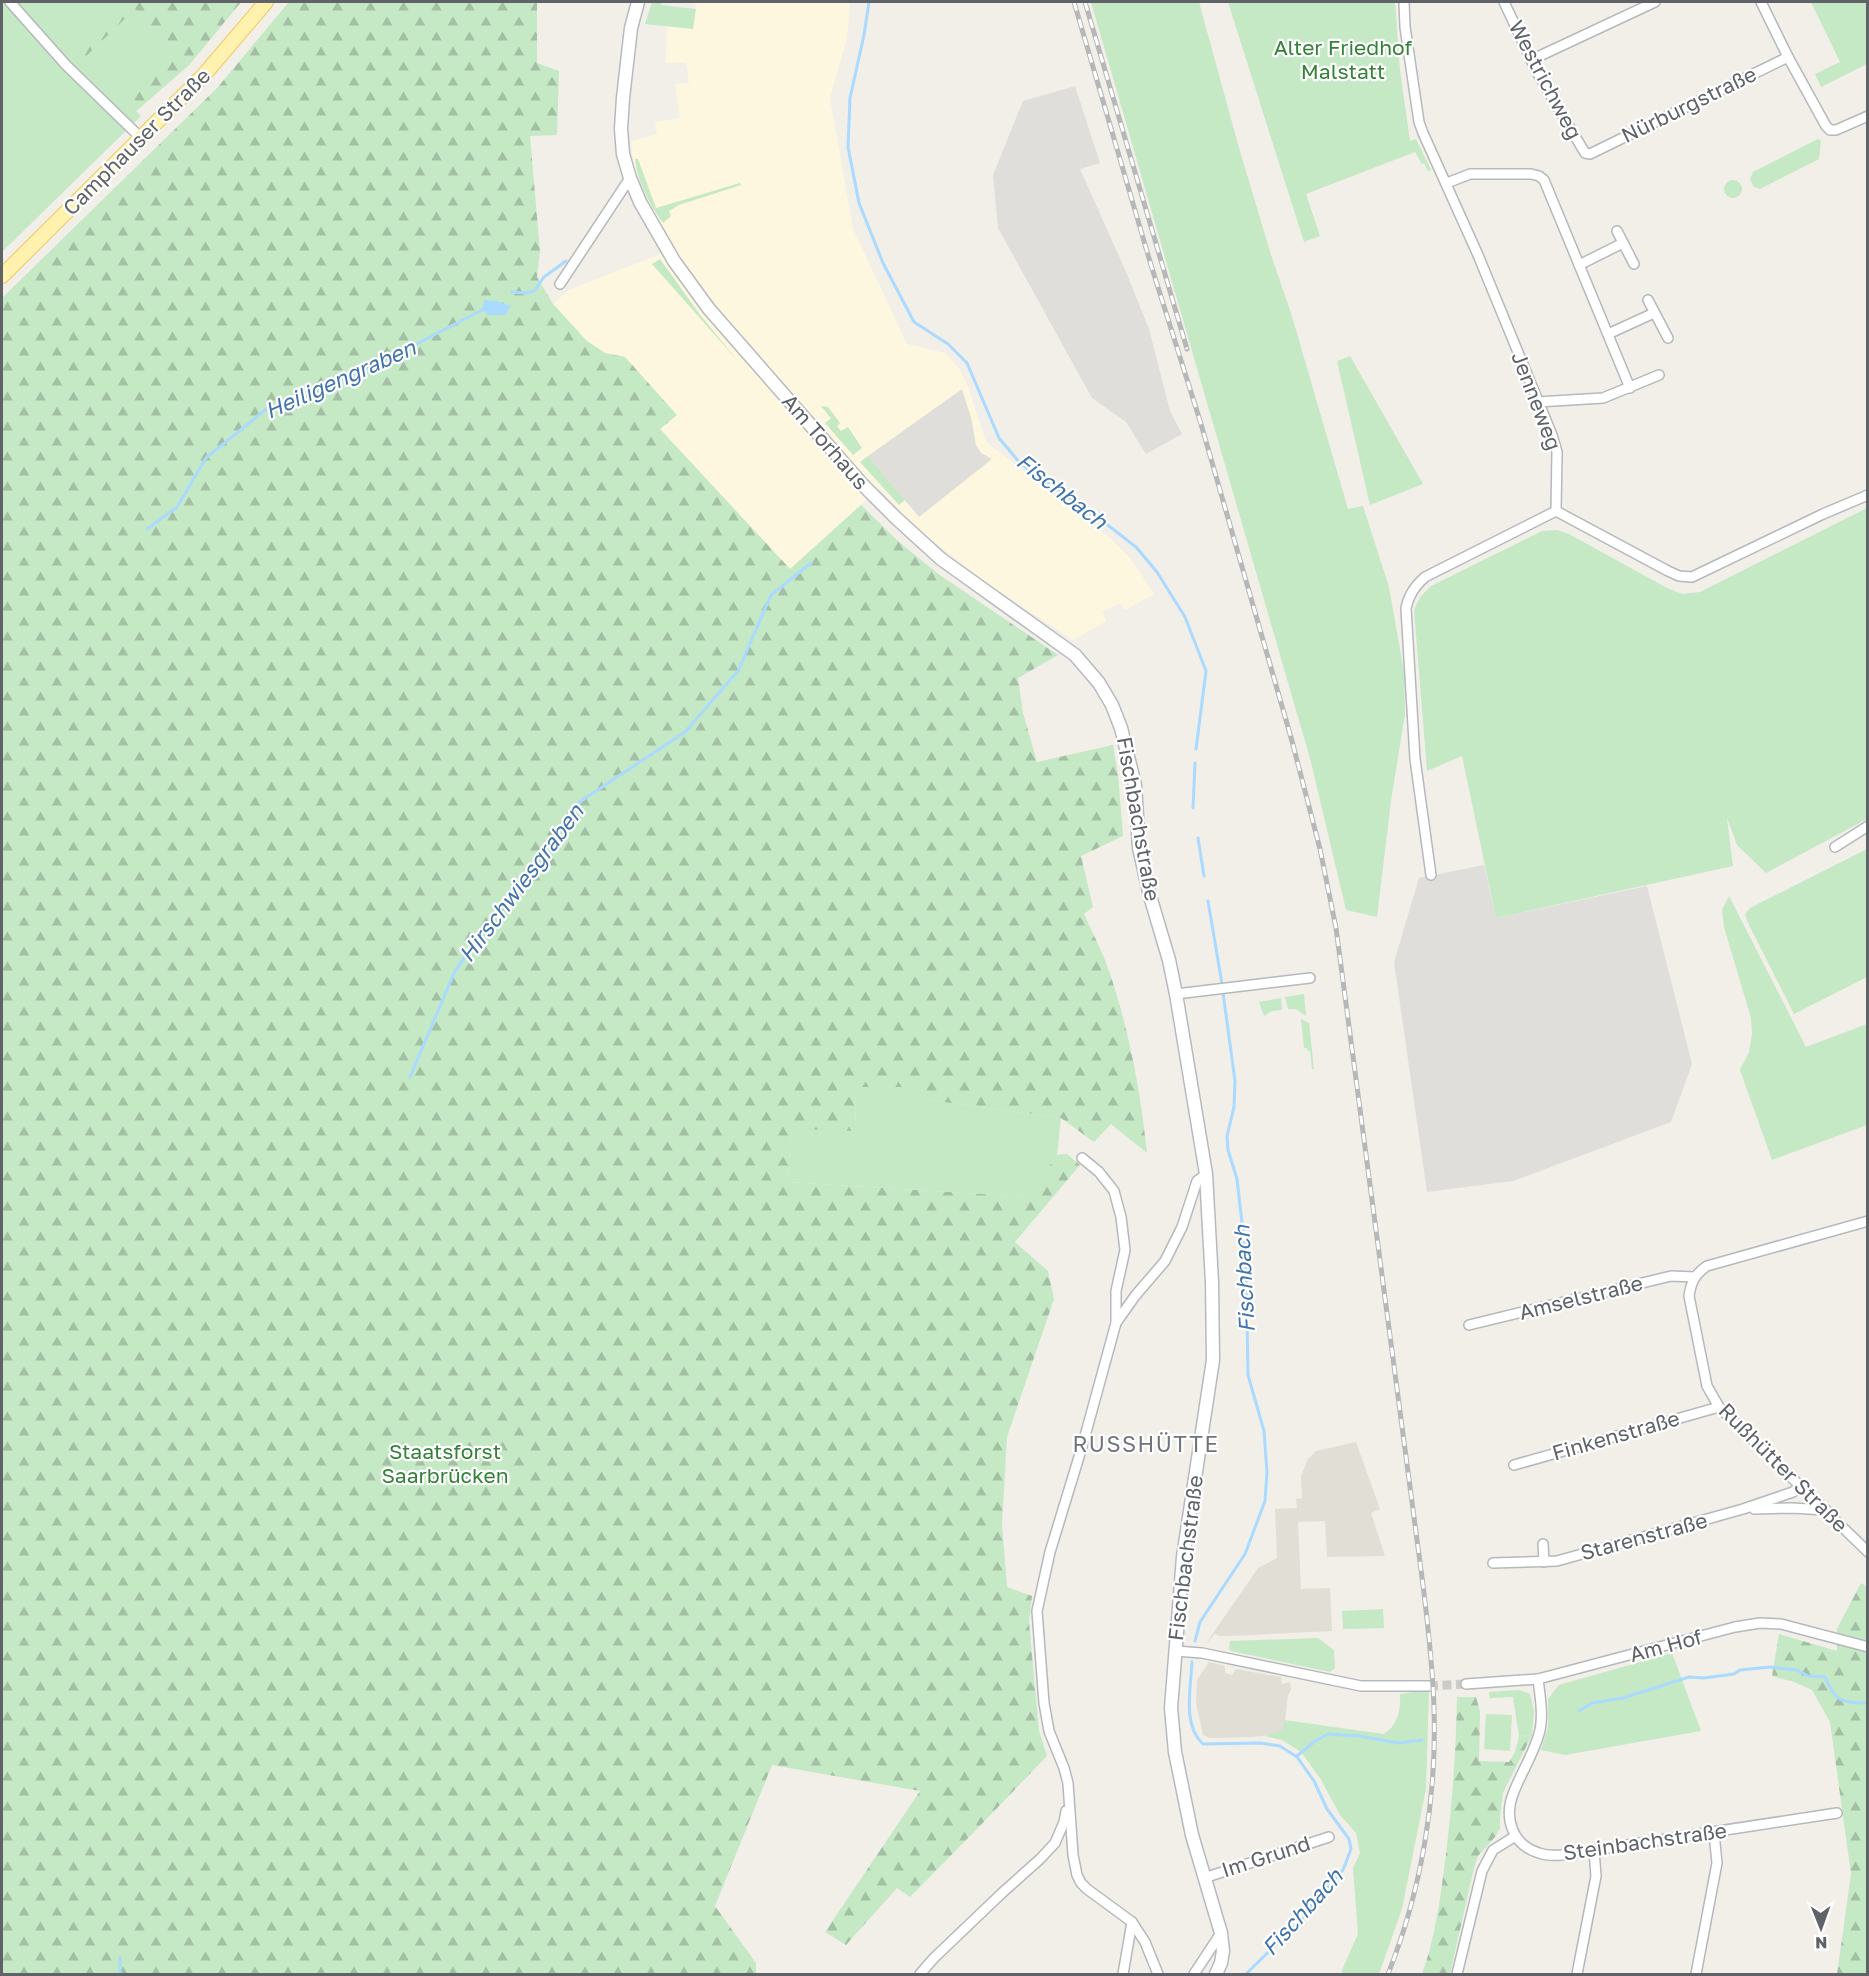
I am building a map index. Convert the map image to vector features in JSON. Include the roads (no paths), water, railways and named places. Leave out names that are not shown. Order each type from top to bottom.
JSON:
[{"type":"main road","name":"Camphauser Straße","points":[[2,276],[203,76],[266,2]]},
{"type":"main road","name":"Am Torhaus","points":[[638,2],[631,28],[621,129],[623,154],[630,178],[647,215],[668,251],[709,309],[861,483],[896,518],[941,559],[1075,655]]},
{"type":"main road","name":"Fischbachstraße","points":[[1075,655],[1099,683],[1112,705],[1121,728],[1135,785],[1139,848],[1176,994],[1206,1174],[1214,1360],[1183,1557],[1181,1651],[1171,1708],[1174,1744],[1192,1835],[1221,1933],[1223,1952],[1216,1974]]},
{"type":"street","points":[[10,2],[66,65],[141,138]]},
{"type":"street","name":"Jenneweg","points":[[1404,2],[1405,27],[1419,122],[1478,255],[1557,452],[1556,511]]},
{"type":"street","name":"Westrichweg","points":[[1504,2],[1531,60],[1585,153],[1590,154]]},
{"type":"street","points":[[1531,60],[1655,2]]},
{"type":"street","points":[[1761,2],[1826,126],[1830,130],[1836,129],[1868,116]]},
{"type":"street","name":"Nürburgstraße","points":[[1590,154],[1788,57]]},
{"type":"street","points":[[1447,183],[1477,174],[1539,176],[1544,180],[1630,388]]},
{"type":"street","points":[[561,284],[630,178]]},
{"type":"street","points":[[1617,231],[1634,264]]},
{"type":"street","points":[[1579,265],[1623,243]]},
{"type":"street","points":[[1648,300],[1668,339]]},
{"type":"street","points":[[1608,334],[1654,313]]},
{"type":"street","points":[[1537,402],[1603,398],[1659,375]]},
{"type":"street","points":[[1431,875],[1415,759],[1406,608],[1414,587],[1425,578],[1556,511],[1668,571],[1679,576],[1692,577],[1868,495]]},
{"type":"street","points":[[1835,847],[1868,826]]},
{"type":"street","points":[[1176,994],[1310,978]]},
{"type":"street","points":[[1082,1158],[1109,1183],[1117,1199],[1125,1250],[1116,1291],[1116,1323],[1048,1561],[1037,1611],[1044,1703],[1048,1731],[1064,1767],[1077,1875],[1081,1883],[1132,1922],[1145,1942],[1158,1974]]},
{"type":"street","points":[[1116,1323],[1135,1296],[1165,1261],[1182,1227],[1197,1181],[1206,1174]]},
{"type":"street","points":[[1695,1276],[1707,1266],[1722,1261],[1868,1221]]},
{"type":"street","name":"Amselstraße","points":[[1469,1325],[1671,1276],[1695,1276]]},
{"type":"street","name":"Rußhütter Straße","points":[[1695,1276],[1689,1296],[1707,1386],[1719,1407],[1868,1552]]},
{"type":"street","name":"Finkenstraße","points":[[1514,1465],[1719,1407]]},
{"type":"street","name":"Starenstraße","points":[[1493,1563],[1544,1562],[1592,1552],[1743,1509],[1793,1492],[1800,1486]]},
{"type":"street","name":"Starenstraße","points":[[1743,1509],[1826,1510]]},
{"type":"street","points":[[1543,1544],[1544,1562]]},
{"type":"street","name":"Am Hof","points":[[1466,1684],[1538,1678],[1735,1627],[1760,1623],[1781,1624],[1866,1647]]},
{"type":"street","points":[[1181,1651],[1202,1653],[1361,1686],[1429,1686]]},
{"type":"street","points":[[1457,1974],[1482,1871],[1493,1851],[1514,1837],[1508,1816],[1512,1796],[1540,1731],[1538,1678]]},
{"type":"street","points":[[920,1974],[1055,1843],[1064,1822],[1069,1797]]},
{"type":"street","name":"Steinbachstraße","points":[[1514,1837],[1539,1854],[1555,1855],[1837,1813]]},
{"type":"street","points":[[1696,1974],[1717,1863],[1714,1833]]},
{"type":"street","name":"Im Grund","points":[[1204,1878],[1329,1837]]},
{"type":"street","points":[[1577,1974],[1596,1876],[1594,1850]]},
{"type":"street","points":[[1123,1974],[1132,1922]]},
{"type":"street","points":[[1194,1974],[1221,1933]]},
{"type":"water","points":[[484,300],[497,301],[511,306],[505,315],[488,315],[482,310]]},
{"type":"waterway","name":"Fischbach","points":[[869,2],[850,98],[848,147],[859,203],[883,263],[914,322],[948,344],[967,363],[999,438],[1020,463],[1136,547],[1157,572],[1185,617],[1206,671],[1196,749]]},
{"type":"waterway","name":"Heiligengraben","points":[[512,292],[534,291],[544,277],[566,261]]},
{"type":"waterway","name":"Heiligengraben","points":[[147,529],[177,507],[206,458],[265,410],[355,376],[484,309]]},
{"type":"waterway","name":"Hirschwiesgraben","points":[[410,1077],[455,971],[581,801],[685,732],[738,671],[771,595],[811,563]]},
{"type":"waterway","name":"Fischbach","points":[[1193,808],[1195,763]]},
{"type":"waterway","name":"Fischbach","points":[[1198,838],[1204,876]]},
{"type":"waterway","name":"Fischbach","points":[[1195,1641],[1200,1622],[1245,1554],[1265,1501],[1267,1472],[1264,1431],[1248,1375],[1246,1258],[1237,1179],[1228,1150],[1227,1136],[1234,1107],[1235,1081],[1208,901]]},
{"type":"waterway","name":"Fischbach","points":[[1192,1662],[1189,1706],[1192,1727],[1196,1736],[1203,1744],[1260,1743],[1280,1746],[1297,1757],[1314,1781],[1327,1809],[1349,1839],[1351,1849],[1343,1870],[1313,1903],[1304,1917],[1246,1974]]},
{"type":"waterway","points":[[1579,1711],[1592,1703],[1623,1698],[1689,1677],[1704,1678],[1734,1674],[1740,1670],[1770,1667],[1797,1670],[1808,1676],[1825,1677],[1836,1696],[1845,1701],[1868,1703]]},
{"type":"waterway","points":[[1297,1756],[1315,1741],[1328,1734],[1359,1736],[1398,1743],[1422,1740]]},
{"type":"waterway","points":[[120,1958],[120,1974]]},
{"type":"tunnel","points":[[1429,1686],[1466,1684]]},
{"type":"railway","points":[[1074,2],[1151,265],[1201,424],[1292,741],[1320,849],[1336,928],[1423,1585],[1433,1694],[1433,1776],[1424,1844],[1410,1911],[1388,1974]]},
{"type":"railway","points":[[1085,2],[1187,349]]},
{"type":"district","name":"RUSSHÜTTE","points":[[1146,1444]]},
{"type":"park label","name":"Alter Friedhof Malstatt","points":[[1343,60]]},
{"type":"park label","name":"Staatsforst Saarbrücken","points":[[445,1464]]}]
